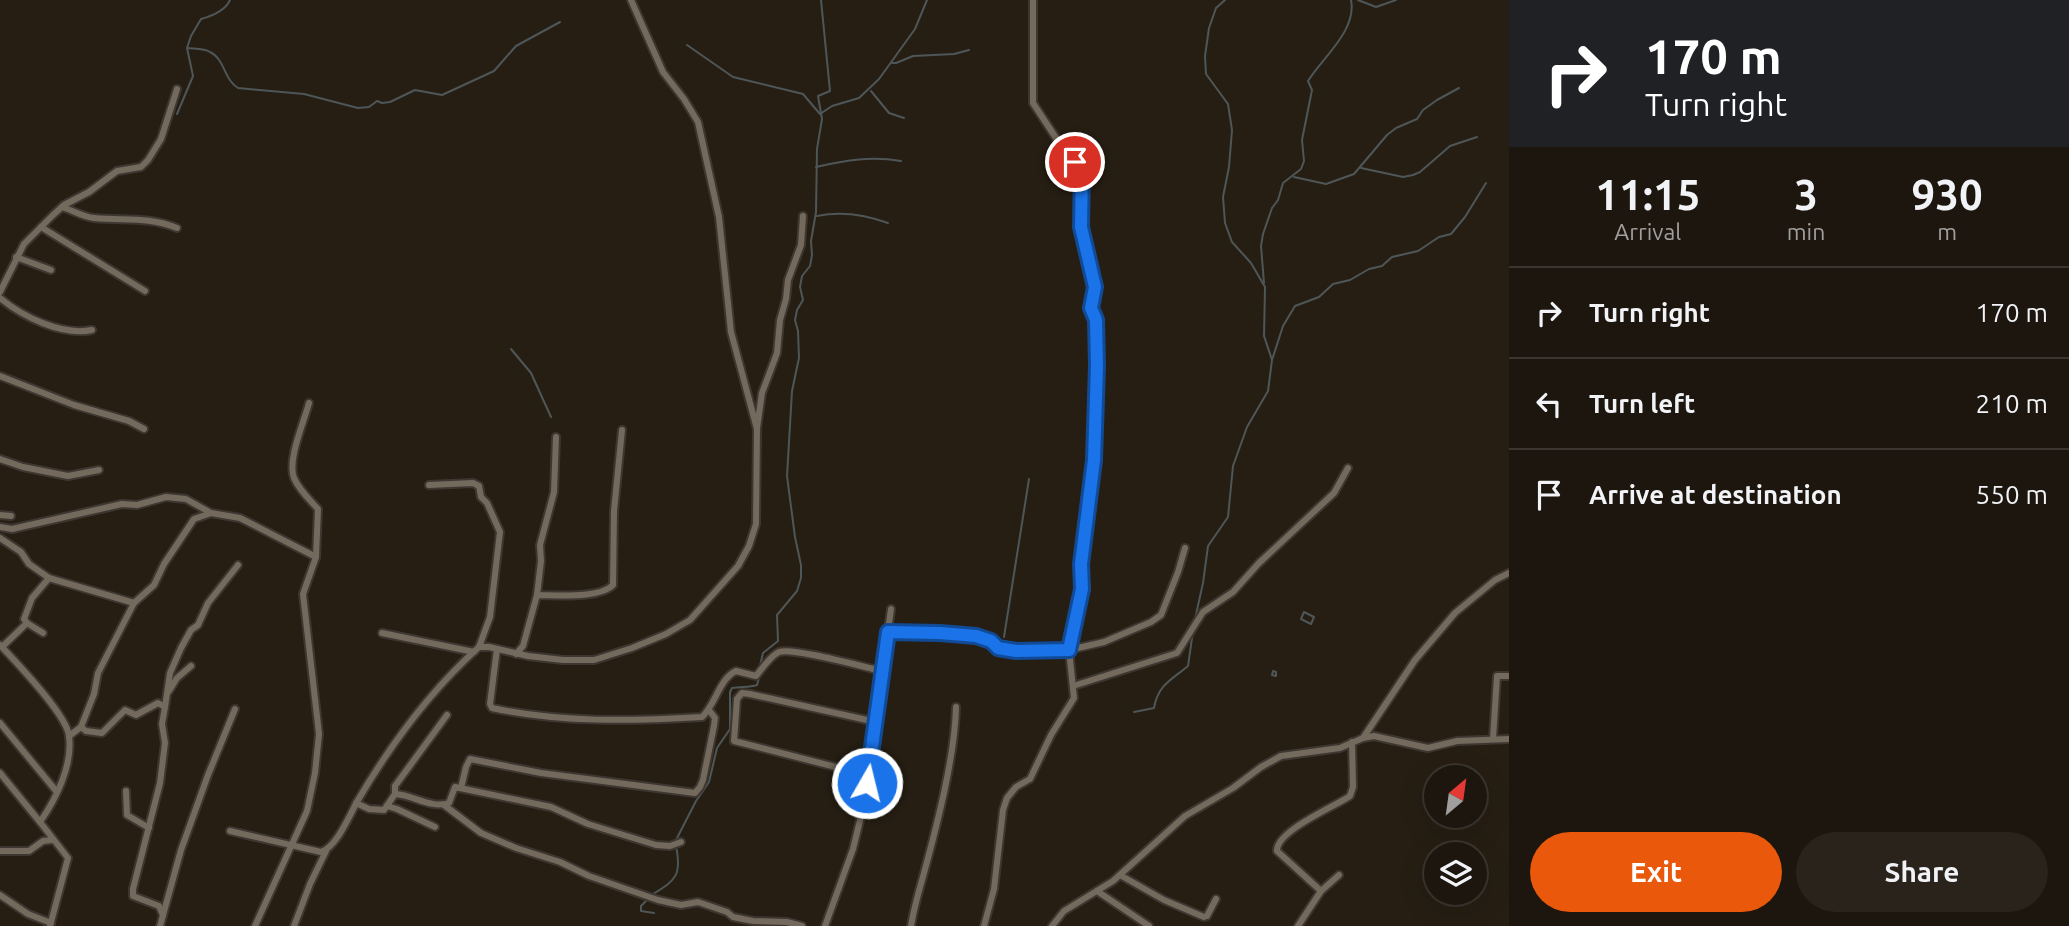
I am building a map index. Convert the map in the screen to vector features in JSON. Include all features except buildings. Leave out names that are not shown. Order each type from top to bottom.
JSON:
[{"type":"street","points":[[631,0],[663,72],[698,122],[719,217],[731,332],[757,429]]},
{"type":"street","points":[[984,926],[994,889],[1003,810],[1007,798],[1030,779],[1051,735],[1074,698],[1069,650],[1082,589],[1081,564],[1094,460],[1097,366],[1096,320],[1091,308],[1095,287],[1081,227],[1082,170],[1058,141],[1033,103],[1033,0]]},
{"type":"street","points":[[0,292],[24,244],[62,207],[89,192],[117,171],[141,167],[148,160],[161,139],[177,89]]},
{"type":"street","points":[[62,207],[94,218],[144,218],[177,228]]},
{"type":"street","points":[[382,633],[476,650],[497,649],[563,660],[594,660],[666,634],[690,620],[738,566],[749,546],[756,524],[757,429],[762,393],[777,353],[788,281],[801,244],[803,216]]},
{"type":"street","points":[[41,227],[145,291]]},
{"type":"street","points":[[16,257],[51,270]]},
{"type":"street","points":[[0,298],[47,325],[82,332],[92,330]]},
{"type":"street","points":[[0,376],[74,405],[129,421],[144,429]]},
{"type":"street","points":[[255,926],[307,811],[315,773],[318,741],[303,594],[316,557],[318,509],[301,490],[294,477],[292,465],[309,403]]},
{"type":"street","points":[[537,595],[597,593],[613,585],[614,511],[622,430]]},
{"type":"street","points":[[516,654],[523,646],[537,595],[540,545],[554,492],[556,437]]},
{"type":"street","points":[[0,459],[23,467],[68,476],[99,470]]},
{"type":"street","points":[[1073,686],[1177,653],[1203,612],[1233,592],[1334,493],[1348,468]]},
{"type":"street","points":[[294,926],[326,851],[341,832],[374,773],[425,702],[476,650],[490,617],[500,532],[487,503],[481,496],[479,486],[473,483],[429,485]]},
{"type":"street","points":[[0,527],[12,529],[166,497],[186,499],[211,513],[240,518],[316,557]]},
{"type":"street","points":[[69,736],[81,727],[94,694],[98,673],[134,603],[154,585],[164,564],[194,519],[211,513]]},
{"type":"street","points":[[0,515],[11,516]]},
{"type":"street","points":[[0,538],[22,552],[29,564],[49,578],[134,603]]},
{"type":"street","points":[[888,632],[976,636],[991,641],[998,648],[1016,651],[1069,650],[1104,642],[1161,615],[1185,548]]},
{"type":"street","points":[[163,915],[159,906],[133,896],[160,783],[165,743],[162,724],[170,673],[181,648],[191,630],[198,625],[208,603],[238,565]]},
{"type":"street","points":[[1363,738],[1415,660],[1455,613],[1495,580],[1509,573]]},
{"type":"street","points":[[43,633],[23,619],[32,598],[49,578]]},
{"type":"street","points":[[825,926],[853,849],[864,804],[891,609]]},
{"type":"street","points":[[27,623],[1,646],[63,718],[69,736],[66,766],[57,792],[40,822]]},
{"type":"street","points":[[497,649],[490,704],[492,708],[527,715],[607,721],[702,717],[709,710],[728,675],[736,671],[756,676],[773,656],[781,651],[797,652],[882,671]]},
{"type":"street","points":[[166,696],[177,678],[191,666]]},
{"type":"street","points":[[1493,739],[1497,676],[1509,677]]},
{"type":"street","points":[[867,775],[734,741],[737,699],[741,693],[750,694],[876,722]]},
{"type":"street","points":[[81,727],[86,731],[102,733],[125,710],[136,715],[158,703],[164,706]]},
{"type":"street","points":[[911,926],[915,899],[924,874],[941,801],[956,707]]},
{"type":"street","points":[[160,926],[181,850],[235,709]]},
{"type":"street","points":[[461,788],[470,760],[577,779],[695,793],[703,780],[714,726],[715,718],[709,710]]},
{"type":"street","points":[[356,803],[369,809],[384,810],[395,794],[395,786],[447,715]]},
{"type":"street","points":[[0,723],[57,792]]},
{"type":"street","points":[[1052,926],[1064,911],[1119,875],[1185,817],[1281,755],[1340,748],[1374,736],[1428,748],[1457,741],[1509,739]]},
{"type":"street","points":[[1321,891],[1277,851],[1276,845],[1297,827],[1350,796],[1353,787],[1352,742]]},
{"type":"street","points":[[0,773],[68,858],[51,925],[28,915],[0,895]]},
{"type":"street","points":[[395,794],[438,806],[449,803],[455,787],[461,788],[551,807],[588,824],[656,845],[670,846],[681,842]]},
{"type":"street","points":[[126,791],[127,815],[149,828]]},
{"type":"street","points":[[444,805],[481,833],[658,900],[681,905],[698,902],[727,912],[733,917],[802,926]]},
{"type":"street","points":[[387,806],[435,827]]},
{"type":"street","points":[[230,831],[326,851]]},
{"type":"street","points":[[0,851],[29,850],[43,841],[52,840]]},
{"type":"street","points":[[1119,875],[1141,889],[1200,916],[1207,916],[1216,899]]},
{"type":"street","points":[[1298,926],[1321,891],[1339,876]]},
{"type":"street","points":[[1097,891],[1149,926]]},
{"type":"waterway","points":[[177,114],[193,76],[187,48],[191,36],[201,19],[222,10],[230,0]]},
{"type":"waterway","points":[[760,666],[763,653],[778,641],[777,615],[797,591],[801,578],[787,476],[792,391],[799,358],[795,320],[803,300],[800,287],[802,276],[810,266],[816,212],[817,149],[822,119],[818,96],[830,91],[821,0]]},
{"type":"waterway","points":[[687,45],[733,77],[803,94],[820,114],[832,106],[859,98],[879,79],[915,29],[927,0]]},
{"type":"waterway","points":[[1195,619],[1208,546],[1228,517],[1233,466],[1247,427],[1268,391],[1272,360],[1264,336],[1265,287],[1251,263],[1232,242],[1225,223],[1223,197],[1232,130],[1228,104],[1206,74],[1205,56],[1209,28],[1216,8],[1225,0]]},
{"type":"waterway","points":[[1264,283],[1261,246],[1263,234],[1283,183],[1301,169],[1304,161],[1302,140],[1312,90],[1308,81],[1344,32],[1352,11],[1351,0]]},
{"type":"waterway","points":[[1358,0],[1376,7],[1396,0]]},
{"type":"waterway","points":[[187,48],[205,50],[215,55],[238,88],[304,94],[358,108],[369,107],[377,101],[390,102],[415,90],[442,95],[494,71],[516,46],[560,22]]},
{"type":"waterway","points":[[892,63],[913,56],[954,54],[969,50]]},
{"type":"waterway","points":[[1294,177],[1326,184],[1354,174],[1387,135],[1417,119],[1423,110],[1459,88]]},
{"type":"waterway","points":[[871,91],[889,113],[904,118]]},
{"type":"waterway","points":[[1361,168],[1403,177],[1413,175],[1450,146],[1477,137]]},
{"type":"waterway","points":[[816,167],[859,160],[901,161]]},
{"type":"waterway","points":[[1272,360],[1283,326],[1295,306],[1319,297],[1333,284],[1350,280],[1369,269],[1382,266],[1392,257],[1418,251],[1439,237],[1451,234],[1486,183]]},
{"type":"waterway","points":[[817,216],[853,215],[888,223]]},
{"type":"waterway","points":[[511,349],[531,373],[551,417]]},
{"type":"waterway","points":[[1004,637],[1029,479]]},
{"type":"waterway","points":[[1304,612],[1314,617],[1311,624],[1301,619],[1304,612]]},
{"type":"waterway","points":[[1134,712],[1154,708],[1162,688],[1188,666],[1193,631]]},
{"type":"waterway","points":[[1273,671],[1276,672],[1276,676],[1272,675],[1273,671]]},
{"type":"waterway","points":[[676,840],[709,782],[717,748],[730,729],[732,688],[757,685],[760,675]]},
{"type":"waterway","points":[[653,894],[675,876],[678,864],[676,846]]},
{"type":"waterway","points":[[649,898],[641,906],[641,911],[654,913]]},
{"type":"route","points":[[867,783],[888,632],[976,636],[991,641],[998,648],[1016,651],[1069,650],[1082,589],[1081,564],[1094,460],[1097,366],[1096,320],[1091,308],[1095,287],[1081,227],[1082,170],[1075,162]]}]
